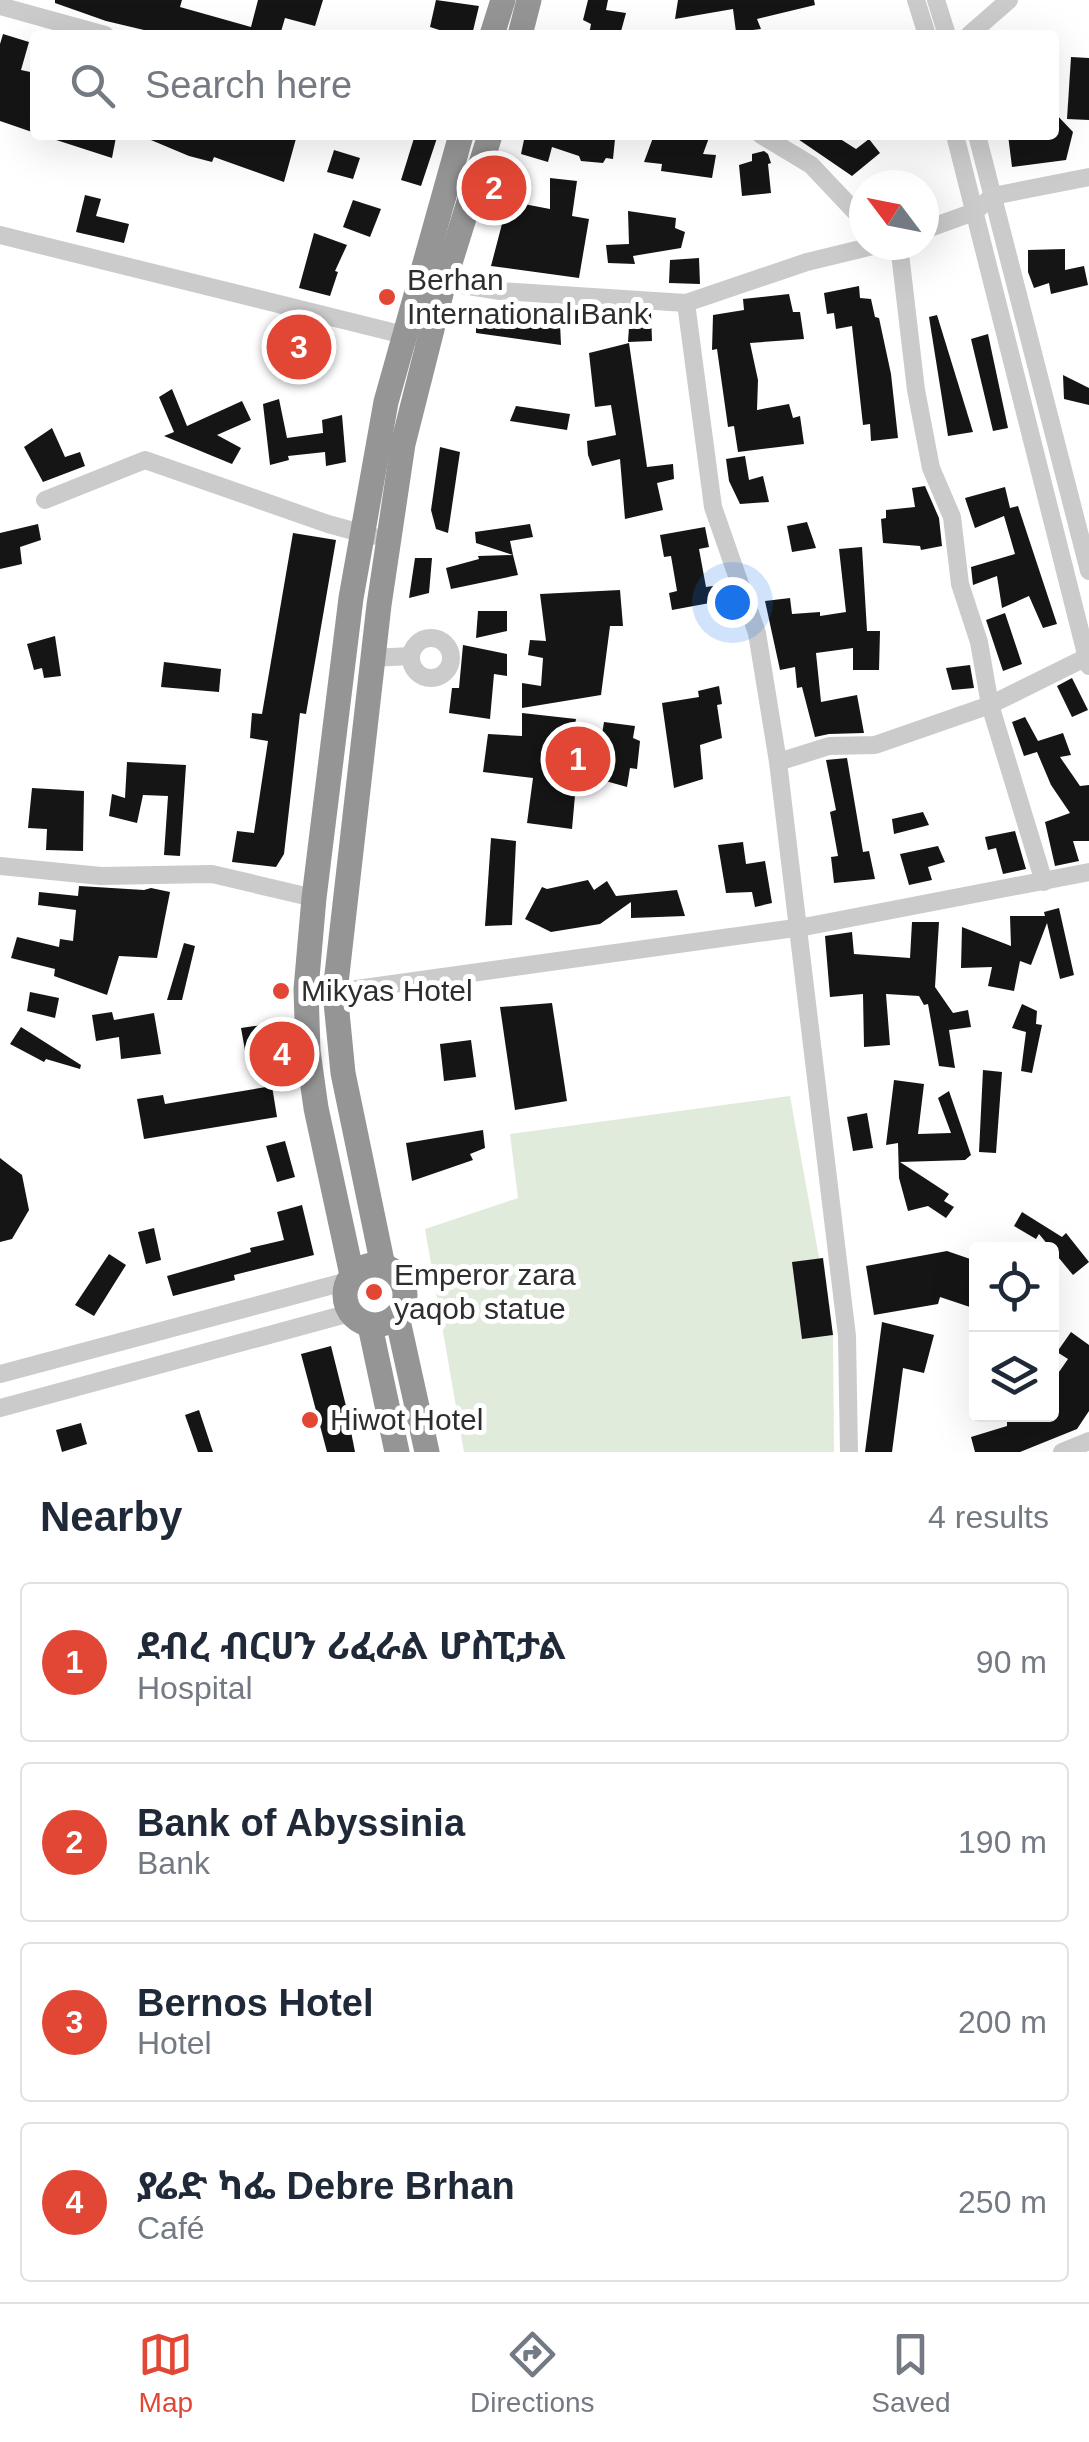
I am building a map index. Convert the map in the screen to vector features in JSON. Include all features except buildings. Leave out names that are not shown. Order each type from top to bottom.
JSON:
[{"type":"highway","points":[[494,30],[503,0]]},
{"type":"highway","points":[[521,30],[530,0]]},
{"type":"highway","points":[[397,1452],[360,1319],[344,1297],[350,1278],[316,1108],[308,1051],[306,989],[361,533],[386,402],[459,140]]},
{"type":"highway","points":[[383,1266],[342,1074],[335,992],[372,658],[403,444],[444,282],[488,140]]},
{"type":"highway","points":[[350,1278],[366,1266],[383,1266],[392,1271],[404,1288],[402,1308],[396,1316],[380,1326],[360,1319]]},
{"type":"highway","points":[[396,1316],[427,1452]]},
{"type":"street","points":[[916,0],[925,30]]},
{"type":"street","points":[[936,0],[945,30]]},
{"type":"street","points":[[975,30],[1009,0]]},
{"type":"street","points":[[1,5],[87,30]]},
{"type":"street","points":[[771,140],[812,164],[849,205]]},
{"type":"street","points":[[778,762],[830,746],[875,744],[990,705],[1088,662],[957,140]]},
{"type":"street","points":[[978,140],[1089,571]]},
{"type":"street","points":[[939,225],[974,212],[993,196],[1089,177]]},
{"type":"street","points":[[0,235],[429,342]]},
{"type":"street","points":[[444,282],[500,290],[686,303],[849,252]]},
{"type":"street","points":[[901,260],[916,390],[931,468],[952,517],[960,584],[979,642],[990,705],[1044,882]]},
{"type":"street","points":[[686,303],[713,507],[756,633],[778,762],[847,1336],[848,1452]]},
{"type":"street","points":[[44,500],[145,460],[387,541]]},
{"type":"street","points":[[372,658],[411,656]]},
{"type":"street","points":[[0,866],[101,876],[212,874],[314,898]]},
{"type":"street","points":[[335,992],[798,928],[1089,872]]},
{"type":"street","points":[[0,1374],[350,1278]]},
{"type":"street","points":[[0,1408],[360,1319]]},
{"type":"street","points":[[1062,1452],[1089,1440]]},
{"type":"green space","points":[[790,1096],[833,1335],[834,1452],[464,1452],[425,1229],[518,1198],[510,1134]]},
{"type":"place","name":"Bank of Abyssinia","points":[[494,188]]},
{"type":"place","name":"Berhan International Bank","points":[[387,297]]},
{"type":"place","name":"Bernos Hotel","points":[[299,347]]},
{"type":"place","name":"ደብረ ብርሀን ሪፈራል ሆስፒታል","points":[[578,759]]},
{"type":"place","name":"Mikyas Hotel","points":[[281,991]]},
{"type":"place","name":"ያሬድ ካፌ Debre Brhan","points":[[282,1054]]},
{"type":"place","name":"Emperor zara yaqob statue","points":[[374,1292]]},
{"type":"place","name":"Hiwot Hotel","points":[[310,1420]]}]
